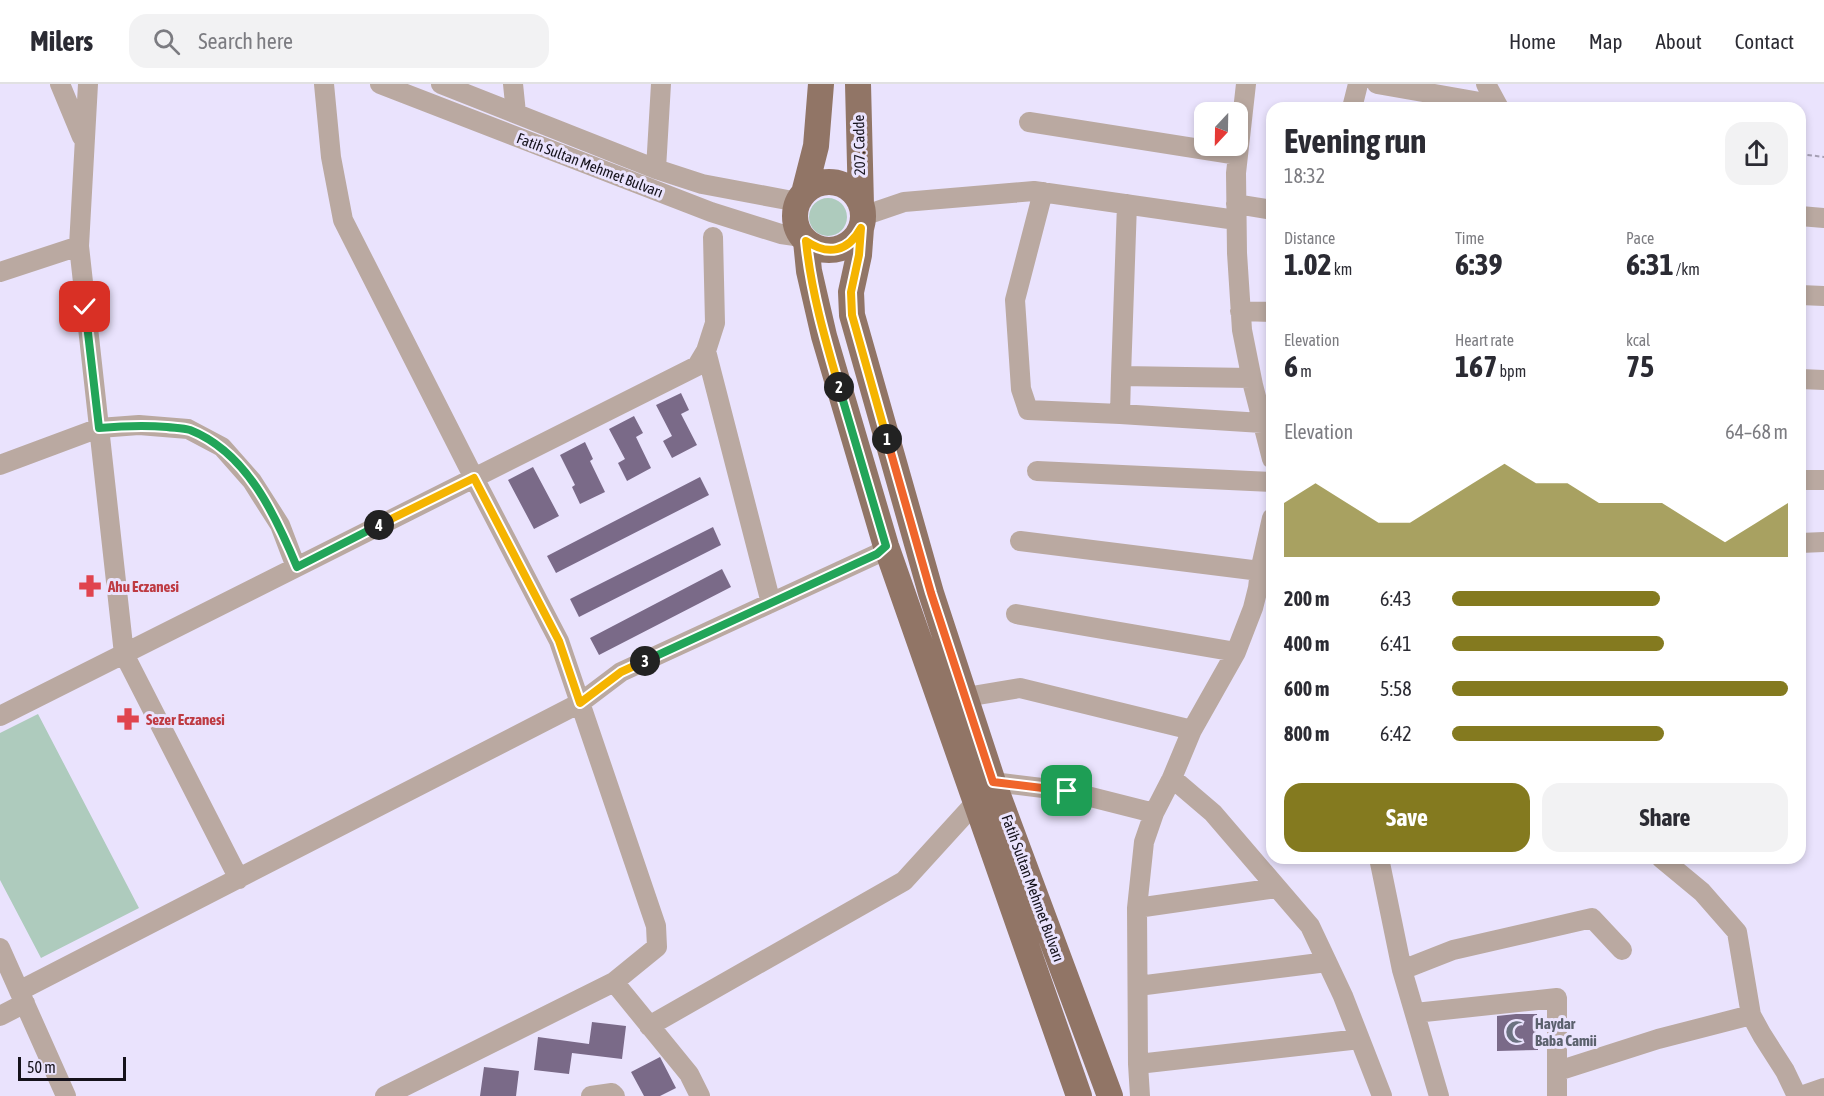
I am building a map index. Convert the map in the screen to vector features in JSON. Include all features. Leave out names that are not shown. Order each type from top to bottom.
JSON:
[{"type":"main road","points":[[801,198],[813,186],[824,183],[835,183],[846,188],[855,195],[861,216],[855,237],[847,245],[826,250],[815,247],[804,239],[796,226],[795,214],[816,146],[821,84]]},
{"type":"main road","name":"207. Cadde","points":[[858,84],[861,216]]},
{"type":"main road","name":"Fatih Sultan Mehmet Bulvarı","points":[[861,216],[859,255],[851,292],[852,315],[931,593],[993,782],[1110,1096]]},
{"type":"main road","name":"Fatih Sultan Mehmet Bulvarı","points":[[804,239],[824,336],[886,546],[1079,1096]]},
{"type":"street","points":[[60,84],[84,143]]},
{"type":"street","points":[[88,84],[79,246],[124,654],[239,879]]},
{"type":"street","points":[[324,84],[331,157],[343,220],[559,641],[656,926],[657,947],[614,982],[385,1096]]},
{"type":"street","name":"Fatih Sultan Mehmet Bulvarı","points":[[380,84],[711,212],[804,239]]},
{"type":"street","name":"Fatih Sultan Mehmet Bulvarı","points":[[441,84],[656,170],[702,184],[801,198]]},
{"type":"street","points":[[513,84],[516,113]]},
{"type":"street","points":[[656,170],[661,84]]},
{"type":"street","points":[[1244,102],[1246,84]]},
{"type":"street","points":[[1354,102],[1358,84]]},
{"type":"street","points":[[1377,84],[1472,102]]},
{"type":"street","points":[[1486,84],[1495,102]]},
{"type":"street","points":[[1029,122],[1194,148]]},
{"type":"street","points":[[1238,156],[1236,212],[1240,311],[1251,378],[1266,437]]},
{"type":"street","points":[[861,216],[904,202],[1034,191],[1126,204],[1236,212],[1266,210]]},
{"type":"street","points":[[1043,192],[1015,300],[1021,389],[1028,410],[1262,423]]},
{"type":"street","points":[[1120,414],[1126,204]]},
{"type":"street","points":[[1806,216],[1824,218]]},
{"type":"street","points":[[0,716],[697,366],[715,323],[713,237]]},
{"type":"street","points":[[0,272],[79,246]]},
{"type":"street","points":[[1806,294],[1824,296]]},
{"type":"street","points":[[1240,311],[1266,312]]},
{"type":"street","points":[[705,351],[771,603]]},
{"type":"street","points":[[1121,376],[1251,378]]},
{"type":"street","points":[[1806,379],[1824,380]]},
{"type":"street","points":[[0,465],[99,428],[139,425],[188,429],[222,447],[252,481],[280,525],[297,567]]},
{"type":"street","points":[[1037,471],[1266,482]]},
{"type":"street","points":[[1806,480],[1824,480]]},
{"type":"street","points":[[1020,541],[1264,585]]},
{"type":"street","points":[[1806,543],[1824,542]]},
{"type":"street","points":[[0,1016],[22,997],[239,879],[580,703],[621,672],[877,554],[886,546]]},
{"type":"street","points":[[1140,1096],[1137,908],[1144,842],[1154,813],[1192,730],[1236,652],[1264,585],[1266,568]]},
{"type":"street","points":[[1016,614],[1236,652]]},
{"type":"street","points":[[966,697],[1020,688],[1192,730]]},
{"type":"street","points":[[1172,778],[1213,813],[1310,926],[1343,996],[1382,1096]]},
{"type":"street","points":[[993,782],[1067,791],[1154,813]]},
{"type":"street","points":[[649,1026],[904,881],[976,802]]},
{"type":"street","points":[[1380,864],[1402,970],[1439,1096]]},
{"type":"street","points":[[1668,864],[1702,892],[1737,932],[1751,1015],[1799,1096],[1824,1088]]},
{"type":"street","points":[[1137,908],[1277,888]]},
{"type":"street","points":[[1402,970],[1453,950],[1592,918],[1622,950]]},
{"type":"street","points":[[0,948],[66,1096]]},
{"type":"street","points":[[1138,986],[1327,962]]},
{"type":"street","points":[[614,982],[688,1074],[699,1096]]},
{"type":"street","points":[[1415,1013],[1557,998],[1557,1096]]},
{"type":"street","points":[[1558,1071],[1658,1039],[1751,1015]]},
{"type":"street","points":[[1138,1064],[1360,1039]]},
{"type":"street","points":[[591,1096],[612,1093],[615,1096]]},
{"type":"path","points":[[1806,155],[1824,157]]},
{"type":"green space","points":[[828,198],[841,204],[847,217],[841,230],[828,236],[815,230],[809,217],[815,204]]},
{"type":"green space","points":[[38,714],[139,908],[41,958],[0,880],[0,733]]},
{"type":"building","points":[[681,393],[689,410],[681,414],[697,445],[672,458],[663,441],[672,436],[656,405]]},
{"type":"building","points":[[634,416],[643,433],[636,437],[651,468],[627,481],[618,463],[625,459],[609,429]]},
{"type":"building","points":[[585,442],[593,459],[590,461],[605,492],[580,504],[572,487],[575,485],[560,455]]},
{"type":"building","points":[[533,467],[559,516],[534,529],[508,480]]},
{"type":"building","points":[[700,477],[709,495],[556,573],[547,556]]},
{"type":"building","points":[[713,527],[721,545],[579,617],[570,599]]},
{"type":"building","points":[[722,569],[731,587],[599,655],[590,638]]},
{"type":"building","name":"Haydar Baba Camii","points":[[1537,1014],[1538,1050],[1497,1051],[1497,1016]]},
{"type":"building","points":[[592,1022],[626,1026],[622,1059],[572,1053],[569,1074],[534,1070],[538,1037],[589,1044]]},
{"type":"building","points":[[660,1057],[676,1088],[660,1096],[644,1096],[631,1072]]},
{"type":"building","points":[[484,1067],[519,1071],[516,1096],[480,1096]]},
{"type":"place","name":"Ahu Eczanesi","points":[[90,586]]},
{"type":"place","name":"Sezer Eczanesi","points":[[128,719]]},
{"type":"place","name":"Haydar Baba Camii","points":[[1517,1032]]},
{"type":"route","points":[[85,307],[99,428],[139,425],[188,429],[222,447],[252,481],[280,525],[297,567],[474,478],[559,641],[580,703],[621,672],[877,554],[886,546],[824,336],[809,271],[806,241],[826,250],[837,249],[847,245],[861,228],[859,255],[851,292],[852,315],[931,593],[993,782],[1067,791]]}]
